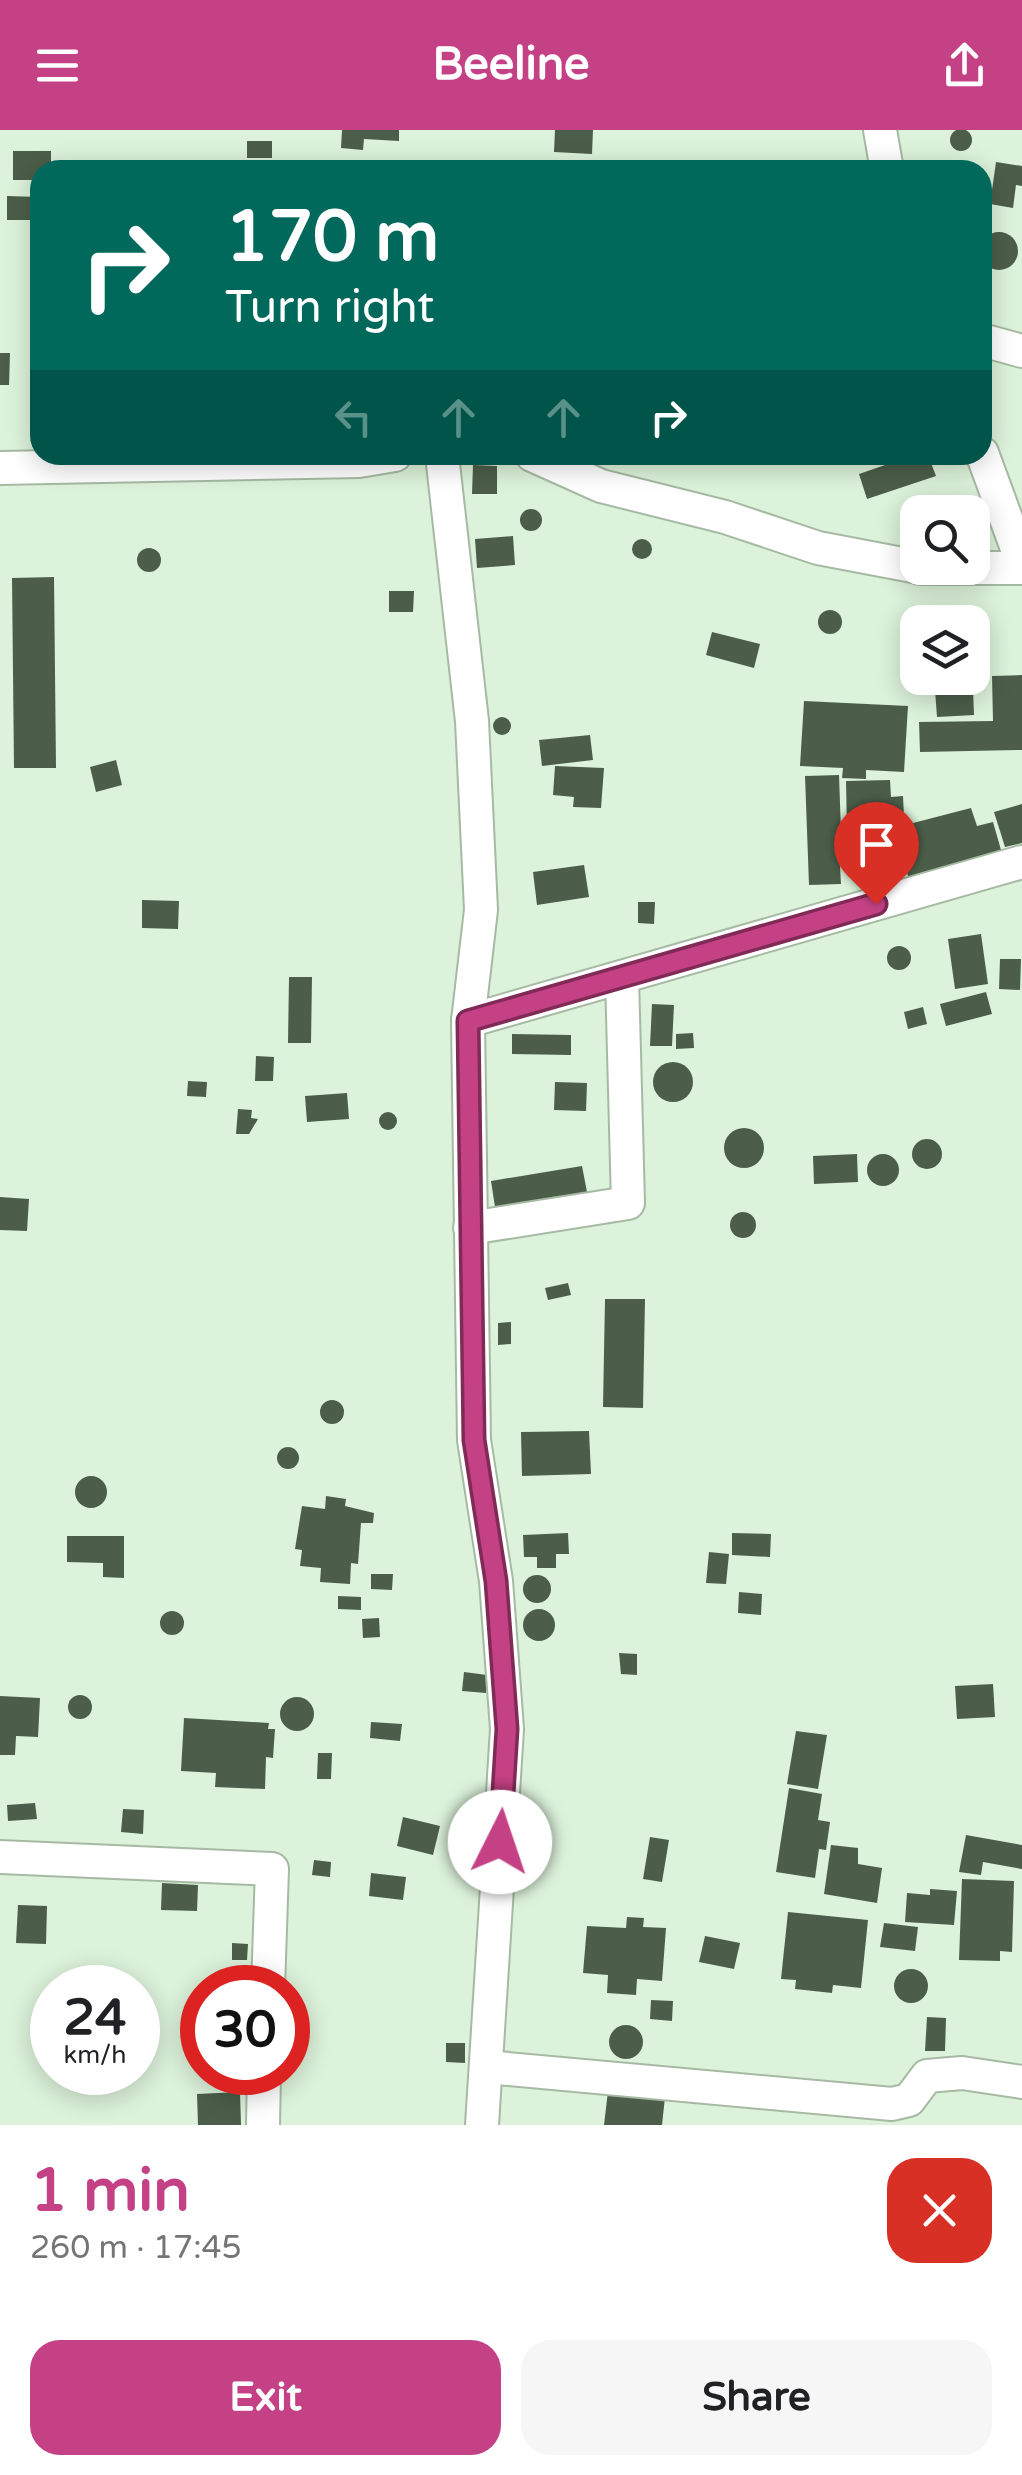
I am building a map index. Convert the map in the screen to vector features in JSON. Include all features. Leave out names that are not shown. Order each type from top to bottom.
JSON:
[{"type":"street","points":[[880,130],[885,160]]},
{"type":"street","points":[[992,342],[1022,350]]},
{"type":"street","points":[[0,468],[153,465]]},
{"type":"street","points":[[443,465],[472,721],[480,891],[468,1021],[474,1440],[496,1581],[507,1729],[482,2125]]},
{"type":"street","points":[[554,465],[600,486],[725,517],[818,548],[900,563]]},
{"type":"street","points":[[986,465],[1022,565],[990,566]]},
{"type":"street","points":[[468,1021],[1022,862]]},
{"type":"street","points":[[470,1228],[628,1203],[622,977]]},
{"type":"street","points":[[0,1858],[272,1869],[269,1965]]},
{"type":"street","points":[[486,2068],[902,2104],[917,2083],[943,2073],[1022,2082]]},
{"type":"street","points":[[262,2125],[263,2095]]},
{"type":"building","points":[[961,129],[969,132],[969,148],[961,151],[953,148],[950,140],[953,132]]},
{"type":"building","points":[[342,130],[399,130],[399,141],[364,139],[363,150],[341,148]]},
{"type":"building","points":[[555,130],[593,130],[592,154],[554,152]]},
{"type":"building","points":[[247,141],[272,141],[272,158],[247,158]]},
{"type":"building","points":[[13,151],[51,151],[51,160],[30,160],[30,180],[13,180]]},
{"type":"building","points":[[996,162],[1022,166],[1022,186],[1016,185],[1013,208],[992,204]]},
{"type":"building","points":[[7,196],[30,197],[30,220],[7,220]]},
{"type":"building","points":[[992,233],[1006,233],[1017,244],[1017,258],[1012,264],[1006,269],[992,269]]},
{"type":"building","points":[[0,353],[10,353],[9,385],[0,385]]},
{"type":"building","points":[[473,465],[497,466],[497,494],[472,494]]},
{"type":"building","points":[[885,465],[932,465],[936,476],[867,499],[859,474]]},
{"type":"building","points":[[531,509],[539,512],[539,528],[531,531],[523,528],[520,520],[523,512]]},
{"type":"building","points":[[513,536],[515,565],[477,568],[475,539]]},
{"type":"building","points":[[638,539],[646,539],[652,549],[646,559],[638,559],[632,553],[632,545]]},
{"type":"building","points":[[149,548],[161,560],[149,572],[137,560]]},
{"type":"building","points":[[54,577],[56,768],[14,768],[12,578]]},
{"type":"building","points":[[389,591],[414,591],[413,612],[389,612]]},
{"type":"building","points":[[830,610],[839,613],[839,631],[830,634],[821,631],[818,622],[821,613]]},
{"type":"building","points":[[712,632],[760,644],[754,668],[706,655]]},
{"type":"building","points":[[1022,675],[1022,750],[920,752],[919,722],[993,721],[992,676]]},
{"type":"building","points":[[935,695],[973,695],[974,715],[937,717]]},
{"type":"building","points":[[804,701],[908,706],[904,772],[866,770],[866,779],[842,778],[843,768],[800,766]]},
{"type":"building","points":[[502,717],[509,719],[509,733],[502,735],[495,733],[493,726],[495,719]]},
{"type":"building","points":[[590,735],[593,760],[542,766],[539,740]]},
{"type":"building","points":[[116,760],[122,785],[96,792],[90,767]]},
{"type":"building","points":[[555,766],[604,768],[601,808],[573,807],[574,797],[553,795]]},
{"type":"building","points":[[839,775],[841,831],[847,831],[846,781],[890,780],[891,797],[903,796],[905,838],[895,838],[895,861],[851,862],[850,849],[839,849],[841,884],[809,885],[805,776]]},
{"type":"building","points":[[1022,804],[1022,843],[1005,847],[994,812]]},
{"type":"building","points":[[971,808],[977,826],[993,822],[1003,857],[910,883],[898,841],[917,836],[913,823]]},
{"type":"building","points":[[584,865],[589,897],[537,905],[533,872]]},
{"type":"building","points":[[142,900],[179,901],[178,929],[142,928]]},
{"type":"building","points":[[638,902],[655,902],[654,924],[638,923]]},
{"type":"building","points":[[981,934],[988,984],[955,989],[948,939]]},
{"type":"building","points":[[899,946],[908,949],[908,967],[899,970],[890,967],[887,958],[890,949]]},
{"type":"building","points":[[1000,959],[1021,959],[1020,990],[999,989]]},
{"type":"building","points":[[289,977],[312,977],[311,1043],[288,1043]]},
{"type":"building","points":[[986,992],[992,1014],[946,1026],[940,1004]]},
{"type":"building","points":[[652,1004],[674,1005],[672,1046],[650,1046]]},
{"type":"building","points":[[923,1007],[927,1024],[908,1029],[904,1012]]},
{"type":"building","points":[[693,1033],[694,1048],[676,1049],[676,1034]]},
{"type":"building","points":[[512,1034],[571,1035],[571,1055],[512,1054]]},
{"type":"building","points":[[256,1056],[274,1057],[273,1081],[255,1081]]},
{"type":"building","points":[[673,1062],[687,1068],[693,1082],[687,1096],[673,1102],[659,1096],[653,1082],[659,1068]]},
{"type":"building","points":[[188,1081],[207,1082],[206,1097],[187,1096]]},
{"type":"building","points":[[555,1082],[587,1083],[586,1111],[554,1110]]},
{"type":"building","points":[[347,1093],[349,1119],[307,1122],[305,1096]]},
{"type":"building","points":[[238,1109],[252,1110],[251,1118],[258,1119],[249,1134],[236,1134]]},
{"type":"building","points":[[388,1112],[395,1114],[395,1128],[388,1130],[381,1128],[379,1121],[381,1114]]},
{"type":"building","points":[[744,1128],[758,1134],[764,1148],[758,1162],[744,1168],[730,1162],[724,1148],[730,1134]]},
{"type":"building","points":[[927,1139],[938,1143],[942,1154],[938,1165],[927,1169],[916,1165],[912,1154],[916,1143]]},
{"type":"building","points":[[857,1154],[858,1182],[814,1184],[813,1156]]},
{"type":"building","points":[[883,1154],[894,1159],[899,1170],[894,1181],[883,1186],[872,1181],[867,1170],[872,1159]]},
{"type":"building","points":[[582,1166],[587,1192],[495,1207],[491,1181]]},
{"type":"building","points":[[0,1197],[29,1199],[27,1231],[0,1230]]},
{"type":"building","points":[[743,1212],[752,1216],[756,1225],[752,1234],[743,1238],[734,1234],[730,1225],[734,1216]]},
{"type":"building","points":[[568,1283],[571,1295],[548,1300],[545,1288]]},
{"type":"building","points":[[605,1299],[645,1299],[643,1408],[603,1407]]},
{"type":"building","points":[[511,1322],[511,1344],[498,1345],[498,1323]]},
{"type":"building","points":[[332,1400],[344,1412],[332,1424],[320,1412]]},
{"type":"building","points":[[589,1431],[591,1474],[522,1476],[521,1432]]},
{"type":"building","points":[[288,1447],[296,1450],[296,1466],[288,1469],[280,1466],[277,1458],[280,1450]]},
{"type":"building","points":[[91,1476],[103,1480],[107,1492],[103,1504],[91,1508],[79,1504],[75,1492],[79,1480]]},
{"type":"building","points":[[326,1496],[346,1499],[345,1506],[374,1513],[373,1523],[361,1523],[358,1564],[351,1563],[350,1584],[320,1582],[321,1568],[300,1566],[302,1550],[295,1549],[302,1506],[325,1509]]},
{"type":"building","points":[[568,1533],[569,1554],[556,1554],[556,1568],[537,1568],[537,1557],[524,1557],[523,1535]]},
{"type":"building","points":[[732,1533],[771,1534],[770,1557],[732,1555]]},
{"type":"building","points":[[67,1536],[124,1536],[124,1578],[103,1577],[103,1563],[67,1562]]},
{"type":"building","points":[[709,1552],[729,1554],[726,1584],[706,1583]]},
{"type":"building","points":[[371,1574],[393,1574],[392,1590],[371,1589]]},
{"type":"building","points":[[537,1575],[547,1579],[551,1589],[547,1599],[537,1603],[527,1599],[523,1589],[527,1579]]},
{"type":"building","points":[[739,1592],[762,1594],[761,1615],[738,1613]]},
{"type":"building","points":[[338,1596],[361,1597],[361,1610],[338,1609]]},
{"type":"building","points":[[539,1609],[551,1613],[555,1625],[551,1637],[539,1641],[527,1637],[523,1625],[527,1613]]},
{"type":"building","points":[[172,1611],[181,1614],[181,1632],[172,1635],[163,1632],[160,1623],[163,1614]]},
{"type":"building","points":[[379,1618],[380,1637],[363,1638],[362,1619]]},
{"type":"building","points":[[619,1653],[637,1654],[637,1675],[621,1674]]},
{"type":"building","points":[[464,1672],[487,1675],[486,1693],[462,1691]]},
{"type":"building","points":[[993,1684],[995,1717],[957,1719],[955,1686]]},
{"type":"building","points":[[80,1695],[92,1707],[80,1719],[68,1707]]},
{"type":"building","points":[[0,1696],[40,1698],[38,1737],[16,1736],[15,1755],[0,1755]]},
{"type":"building","points":[[297,1697],[309,1702],[314,1714],[309,1726],[297,1731],[285,1726],[280,1714],[285,1702]]},
{"type":"building","points":[[184,1718],[269,1723],[268,1729],[275,1729],[273,1758],[266,1757],[265,1789],[215,1787],[216,1773],[181,1771]]},
{"type":"building","points":[[371,1722],[402,1724],[400,1741],[370,1738]]},
{"type":"building","points":[[796,1731],[827,1735],[818,1789],[787,1784]]},
{"type":"building","points":[[318,1753],[332,1753],[331,1779],[317,1779]]},
{"type":"building","points":[[789,1788],[822,1794],[818,1820],[830,1822],[826,1850],[819,1849],[815,1878],[776,1872]]},
{"type":"building","points":[[35,1803],[37,1819],[8,1821],[7,1805]]},
{"type":"building","points":[[123,1809],[144,1810],[143,1834],[121,1832]]},
{"type":"building","points":[[403,1817],[440,1826],[433,1855],[397,1846]]},
{"type":"building","points":[[471,1824],[489,1824],[489,1856],[470,1856]]},
{"type":"building","points":[[966,1835],[1022,1845],[1022,1869],[983,1862],[981,1875],[959,1872]]},
{"type":"building","points":[[650,1837],[669,1840],[662,1882],[643,1879]]},
{"type":"building","points":[[831,1845],[858,1848],[858,1864],[882,1868],[877,1903],[824,1894]]},
{"type":"building","points":[[314,1860],[331,1862],[330,1877],[312,1875]]},
{"type":"building","points":[[371,1873],[406,1877],[403,1900],[369,1896]]},
{"type":"building","points":[[962,1879],[1014,1881],[1012,1952],[1000,1951],[1000,1961],[959,1960]]},
{"type":"building","points":[[162,1883],[198,1885],[197,1911],[161,1910]]},
{"type":"building","points":[[930,1889],[957,1891],[954,1925],[905,1922],[907,1893],[930,1895]]},
{"type":"building","points":[[18,1905],[47,1906],[46,1944],[16,1943]]},
{"type":"building","points":[[788,1912],[868,1920],[861,1988],[833,1985],[832,1993],[795,1989],[796,1980],[781,1979]]},
{"type":"building","points":[[627,1917],[644,1918],[643,1927],[666,1928],[662,1981],[637,1979],[636,1995],[607,1993],[608,1975],[583,1973],[587,1926],[626,1928]]},
{"type":"building","points":[[884,1923],[918,1927],[915,1951],[880,1947]]},
{"type":"building","points":[[705,1936],[740,1943],[734,1969],[699,1962]]},
{"type":"building","points":[[232,1943],[248,1944],[247,1960],[232,1960]]},
{"type":"building","points":[[911,1969],[923,1974],[928,1986],[923,1998],[911,2003],[899,1998],[894,1986],[899,1974]]},
{"type":"building","points":[[651,2000],[673,2001],[672,2021],[650,2019]]},
{"type":"building","points":[[927,2017],[946,2018],[945,2051],[925,2051]]},
{"type":"building","points":[[626,2025],[638,2030],[643,2042],[638,2054],[626,2059],[614,2054],[609,2042],[614,2030]]},
{"type":"building","points":[[446,2043],[465,2043],[465,2063],[446,2062]]},
{"type":"building","points":[[608,2091],[665,2097],[662,2125],[604,2125]]},
{"type":"building","points":[[197,2095],[240,2095],[241,2125],[198,2125]]},
{"type":"route","points":[[500,1842],[507,1729],[496,1581],[474,1440],[468,1021],[876,904]]}]
